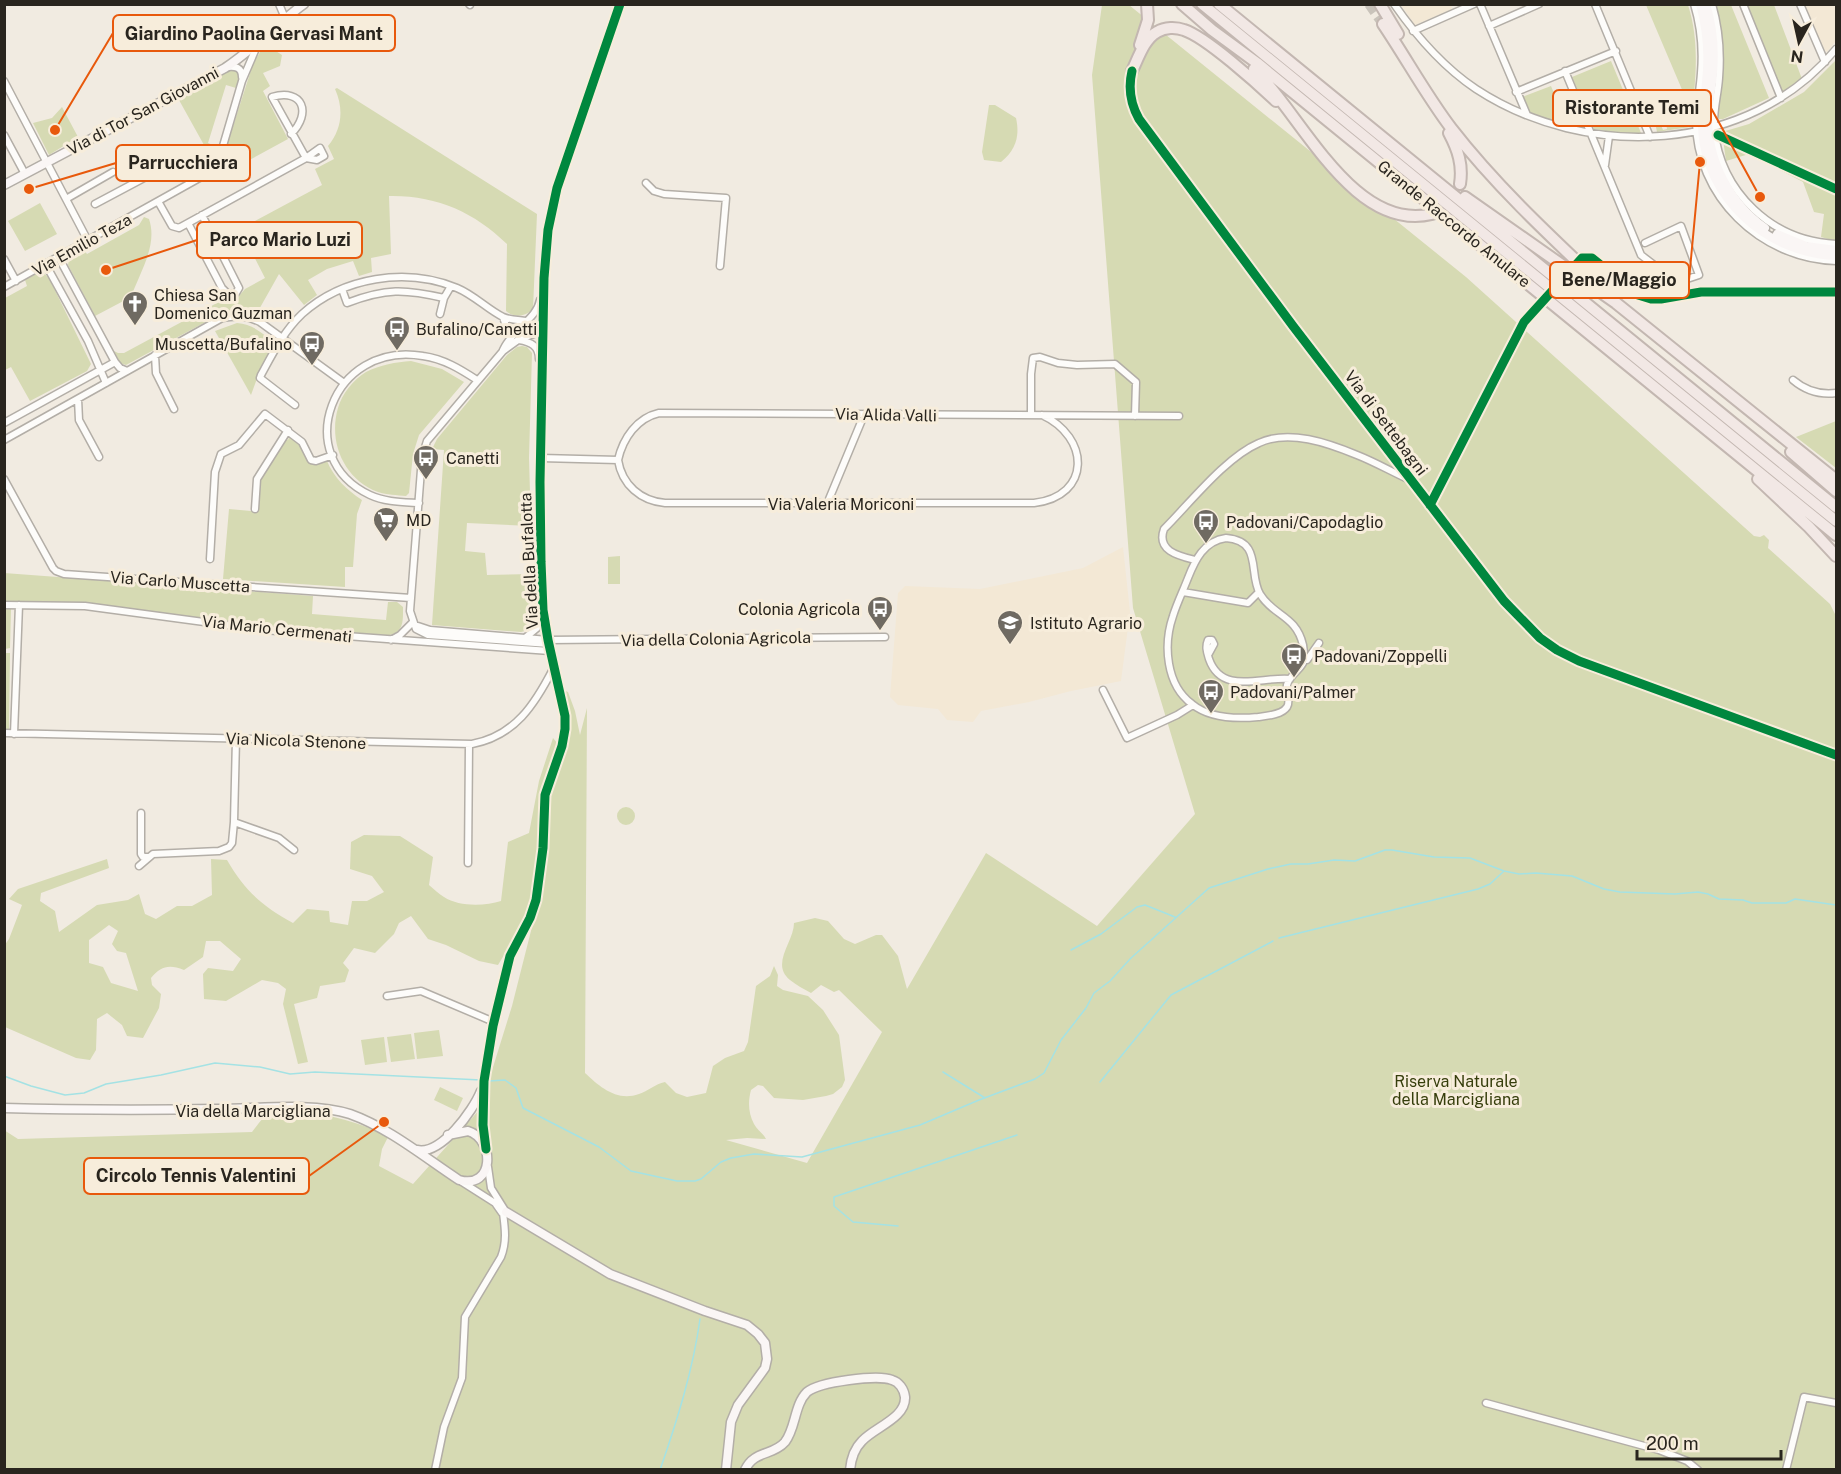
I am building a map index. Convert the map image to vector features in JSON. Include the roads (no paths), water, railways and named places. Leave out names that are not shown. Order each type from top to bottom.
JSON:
[{"type":"highway","points":[[1132,71],[1134,58],[1148,20],[1147,4]]},
{"type":"highway","name":"Grande Raccordo Anulare","points":[[1182,4],[1836,535]]},
{"type":"highway","name":"Grande Raccordo Anulare","points":[[1202,4],[1836,521]]},
{"type":"highway","name":"Grande Raccordo Anulare","points":[[1219,4],[1836,507]]},
{"type":"highway","points":[[1380,4],[1449,116],[1508,191]]},
{"type":"highway","points":[[1383,24],[1451,127],[1475,157],[1555,242],[1639,320]]},
{"type":"highway","points":[[1132,71],[1146,43],[1156,32],[1172,28],[1186,30],[1261,88],[1311,139]]},
{"type":"highway","points":[[1212,30],[1265,79],[1351,186],[1376,205],[1406,216],[1432,214]]},
{"type":"highway","points":[[1414,73],[1458,150],[1461,169],[1460,184]]},
{"type":"highway","points":[[1354,115],[1391,138],[1495,219],[1639,320],[1836,480]]},
{"type":"highway","points":[[1643,376],[1791,509],[1836,556]]},
{"type":"highway","points":[[1725,391],[1836,491]]},
{"type":"street","points":[[279,4],[285,18]]},
{"type":"street","name":"Via di Tor San Giovanni","points":[[4,185],[225,68],[243,56],[304,4]]},
{"type":"street","name":"Via della Bufalotta","points":[[486,1149],[483,1125],[484,1081],[494,1022],[510,956],[530,918],[536,900],[543,848],[544,795],[564,737],[565,716],[553,669],[543,610],[541,458],[544,278],[550,220],[554,198],[620,4]]},
{"type":"street","points":[[1394,4],[1413,31],[1459,77],[1527,116],[1579,132],[1609,136],[1650,137],[1705,130],[1752,114],[1799,85],[1836,49]]},
{"type":"street","points":[[1413,31],[1474,4]]},
{"type":"street","points":[[1480,4],[1527,116]]},
{"type":"street","points":[[1489,26],[1539,4]]},
{"type":"street","points":[[1595,4],[1650,137]]},
{"type":"street","points":[[1694,4],[1708,60],[1720,66]]},
{"type":"street","points":[[1700,4],[1705,26],[1708,60]]},
{"type":"street","points":[[1706,4],[1711,21],[1705,130],[1710,165],[1745,219],[1776,240],[1804,252],[1836,256]]},
{"type":"street","points":[[1705,130],[1720,66],[1718,29],[1712,4]]},
{"type":"street","points":[[1743,4],[1781,98]]},
{"type":"street","points":[[1800,4],[1825,62]]},
{"type":"street","name":"Via Emilio Teza","points":[[4,287],[159,203],[212,171],[218,163],[242,81],[258,42]]},
{"type":"street","points":[[1508,107],[1516,92],[1616,51]]},
{"type":"street","points":[[225,68],[234,66],[239,68],[242,72],[242,81]]},
{"type":"street","name":"Via di Settebagni","points":[[1132,71],[1130,93],[1139,119],[1396,461],[1504,601],[1532,631],[1557,650],[1579,661],[1836,755]]},
{"type":"street","points":[[1565,71],[1643,258],[1675,281],[1699,275],[1681,226],[1645,243]]},
{"type":"street","points":[[4,81],[88,242]]},
{"type":"street","points":[[159,203],[172,226],[179,228],[306,158],[291,134],[272,97],[290,95],[301,104],[304,111],[299,125],[291,134]]},
{"type":"street","points":[[1579,132],[1583,114]]},
{"type":"street","points":[[4,135],[25,174]]},
{"type":"street","points":[[1719,135],[1836,189]]},
{"type":"street","points":[[1605,168],[1609,136]]},
{"type":"street","points":[[95,204],[189,154]]},
{"type":"street","points":[[66,199],[113,172]]},
{"type":"street","points":[[646,183],[654,191],[664,194],[726,198],[720,266]]},
{"type":"street","points":[[1728,193],[1773,225],[1807,240],[1836,244]]},
{"type":"street","points":[[1728,193],[1748,213],[1774,233],[1802,245],[1836,250]]},
{"type":"street","points":[[1728,193],[1737,220],[1778,248],[1805,258],[1836,261]]},
{"type":"street","points":[[188,223],[222,288],[228,294],[236,293],[239,288],[234,275],[202,215]]},
{"type":"street","points":[[1581,260],[1586,257],[1592,258],[1638,295],[1651,299],[1701,292],[1836,292]]},
{"type":"street","points":[[59,258],[115,362],[127,371]]},
{"type":"street","points":[[4,259],[16,281]]},
{"type":"street","points":[[46,265],[86,338],[106,383]]},
{"type":"street","points":[[295,405],[260,378],[282,338],[303,314],[342,290],[373,279],[387,277],[420,279],[451,286],[474,296],[503,317],[526,321]]},
{"type":"street","points":[[503,351],[515,331],[538,310],[544,278]]},
{"type":"street","points":[[440,314],[444,298],[451,286]]},
{"type":"street","points":[[342,290],[347,303],[371,294],[388,291],[412,291],[444,298]]},
{"type":"street","points":[[69,307],[78,308],[82,301]]},
{"type":"street","points":[[1430,505],[1518,331],[1541,303]]},
{"type":"street","points":[[4,440],[222,318],[232,316],[240,315],[254,319],[344,383]]},
{"type":"street","points":[[503,317],[510,338]]},
{"type":"street","points":[[515,331],[532,327],[544,330]]},
{"type":"street","points":[[544,330],[518,340],[503,351],[427,441],[423,454],[410,613],[416,628],[428,635],[524,638],[549,645]]},
{"type":"street","points":[[86,338],[92,333],[98,333]]},
{"type":"street","points":[[518,340],[530,343],[538,349],[539,371],[543,381]]},
{"type":"street","points":[[155,355],[156,373],[174,409]]},
{"type":"street","points":[[419,503],[386,500],[366,493],[344,474],[333,455],[328,435],[328,420],[334,400],[344,383],[370,363],[391,357],[413,355],[443,361],[477,380]]},
{"type":"street","points":[[1031,415],[1033,358],[1040,357],[1068,364],[1115,364],[1136,382],[1135,416]]},
{"type":"street","points":[[5,422],[115,362]]},
{"type":"street","points":[[114,378],[115,362]]},
{"type":"street","points":[[101,369],[114,378]]},
{"type":"street","points":[[1793,380],[1814,392],[1836,393]]},
{"type":"street","points":[[78,399],[79,420],[99,456]]},
{"type":"street","name":"Via Alida Valli","points":[[618,460],[622,446],[635,427],[647,416],[660,413],[1179,416]]},
{"type":"street","points":[[210,559],[215,472],[221,454],[239,445],[265,414],[302,442],[311,460],[316,461],[333,455]]},
{"type":"street","points":[[827,504],[864,415]]},
{"type":"street","name":"Via Valeria Moriconi","points":[[618,460],[624,478],[633,490],[644,498],[657,502],[1034,503],[1063,492],[1073,481],[1078,464],[1077,452],[1070,436],[1056,422],[1041,415]]},
{"type":"street","points":[[255,509],[257,479],[288,430]]},
{"type":"street","points":[[1195,560],[1175,554],[1166,548],[1162,539],[1164,529],[1240,453],[1259,442],[1275,438],[1310,440],[1357,455],[1411,480]]},
{"type":"street","points":[[541,458],[618,460]]},
{"type":"street","points":[[1386,470],[1396,461]]},
{"type":"street","name":"Via Carlo Muscetta","points":[[4,479],[56,572],[411,598]]},
{"type":"street","points":[[1226,538],[1239,541],[1253,556],[1259,592],[1266,602],[1296,628],[1303,647],[1303,660],[1287,687],[1289,705],[1287,708],[1278,713],[1252,717],[1229,717],[1215,714],[1193,705],[1174,682],[1168,660],[1172,617],[1195,560],[1206,548],[1226,538]]},
{"type":"street","points":[[1183,592],[1248,603],[1259,592]]},
{"type":"street","name":"Via Mario Cermenati","points":[[4,605],[85,606],[264,630],[409,642],[549,645]]},
{"type":"street","points":[[14,734],[19,605]]},
{"type":"street","points":[[524,638],[537,628],[543,610]]},
{"type":"street","points":[[391,640],[407,630],[413,622]]},
{"type":"street","points":[[413,622],[427,630],[549,645]]},
{"type":"street","points":[[407,630],[409,642]]},
{"type":"street","points":[[418,642],[428,635]]},
{"type":"street","name":"Via della Colonia Agricola","points":[[549,645],[885,637]]},
{"type":"street","points":[[1303,660],[1307,660],[1319,643]]},
{"type":"street","points":[[1208,655],[1215,670],[1235,682],[1290,679]]},
{"type":"street","name":"Via Nicola Stenone","points":[[4,734],[469,745],[495,737],[520,720],[537,700],[553,669]]},
{"type":"street","points":[[1103,690],[1127,738],[1193,705]]},
{"type":"street","points":[[141,813],[141,854],[143,857],[155,854],[225,850],[232,843],[236,739]]},
{"type":"street","points":[[468,863],[469,745]]},
{"type":"street","points":[[234,822],[279,838],[294,850]]},
{"type":"street","points":[[139,866],[149,857]]},
{"type":"street","points":[[387,996],[421,991],[494,1022]]},
{"type":"street","name":"Via della Bufalotta","points":[[445,1138],[473,1107],[484,1081]]},
{"type":"street","name":"Via della Marcigliana","points":[[4,1108],[130,1110],[300,1108],[346,1113],[367,1121],[494,1202],[505,1213],[610,1274],[747,1325],[759,1334],[765,1344],[767,1359],[765,1368],[738,1405],[731,1422],[726,1470]]},
{"type":"street","points":[[411,1148],[429,1150],[445,1138],[462,1131],[471,1132],[479,1138],[486,1149],[492,1188],[505,1213],[504,1250],[465,1317],[462,1378],[444,1427],[435,1470]]},
{"type":"street","points":[[445,1138],[438,1148],[437,1157],[445,1171]]},
{"type":"street","points":[[459,1180],[468,1182],[478,1179],[488,1165]]},
{"type":"street","points":[[746,1470],[757,1455],[773,1450],[787,1439],[795,1416],[808,1392],[818,1387],[839,1383],[874,1378],[891,1379],[902,1386],[904,1404],[898,1414],[859,1444],[849,1470]]},
{"type":"street","points":[[1786,1470],[1804,1397],[1836,1403]]},
{"type":"street","points":[[1486,1403],[1659,1450],[1687,1461],[1698,1470]]},
{"type":"waterway","points":[[489,1081],[505,1080],[516,1088],[523,1108],[599,1147],[631,1171],[677,1181],[695,1181],[701,1179],[721,1162],[731,1158],[754,1154],[802,1157],[920,1125],[1035,1079],[1044,1073],[1061,1040],[1086,1008],[1094,993],[1110,981],[1131,958],[1209,888],[1268,869],[1291,864],[1334,860],[1355,861],[1385,850],[1392,850],[1434,857],[1470,858],[1504,871],[1519,874],[1572,876],[1604,889],[1620,892],[1675,894],[1698,892],[1719,899],[1743,900],[1752,903],[1786,903],[1795,899],[1836,905]]},
{"type":"waterway","points":[[1279,938],[1478,889],[1490,884],[1503,872]]},
{"type":"waterway","points":[[1071,950],[1101,934],[1137,907],[1145,905],[1175,917]]},
{"type":"waterway","points":[[1100,1082],[1171,995],[1273,941]]},
{"type":"waterway","points":[[4,1076],[65,1095],[84,1093],[106,1084],[215,1063],[260,1067],[290,1074],[315,1072],[481,1080]]},
{"type":"waterway","points":[[943,1072],[985,1098]]},
{"type":"waterway","points":[[898,1226],[853,1222],[834,1206],[834,1197],[1017,1135]]},
{"type":"waterway","points":[[660,1470],[684,1395],[700,1319]]},
{"type":"tunnel","points":[[1369,4],[1383,24]]},
{"type":"place","name":"Giardino Paolina Gervasi Mant","points":[[55,130]]},
{"type":"place","name":"Bene/Maggio","points":[[1700,162]]},
{"type":"place","name":"Parrucchiera","points":[[29,189]]},
{"type":"place","name":"Ristorante Temi","points":[[1760,197]]},
{"type":"place","name":"Parco Mario Luzi","points":[[106,270]]},
{"type":"place","name":"Chiesa San Domenico Guzman","points":[[135,327]]},
{"type":"place","name":"Bufalino/Canetti","points":[[397,352]]},
{"type":"place","name":"Muscetta/Bufalino","points":[[312,367]]},
{"type":"place","name":"Canetti","points":[[426,481]]},
{"type":"place","name":"MD","points":[[386,543]]},
{"type":"place","name":"Padovani/Capodaglio","points":[[1206,545]]},
{"type":"place","name":"Colonia Agricola","points":[[880,632]]},
{"type":"place","name":"Istituto Agrario","points":[[1010,646]]},
{"type":"place","name":"Padovani/Zoppelli","points":[[1294,679]]},
{"type":"place","name":"Padovani/Palmer","points":[[1211,715]]},
{"type":"place","name":"Circolo Tennis Valentini","points":[[384,1122]]},
{"type":"park label","name":"Riserva Naturale della Marcigliana","points":[[1456,1090]]}]
